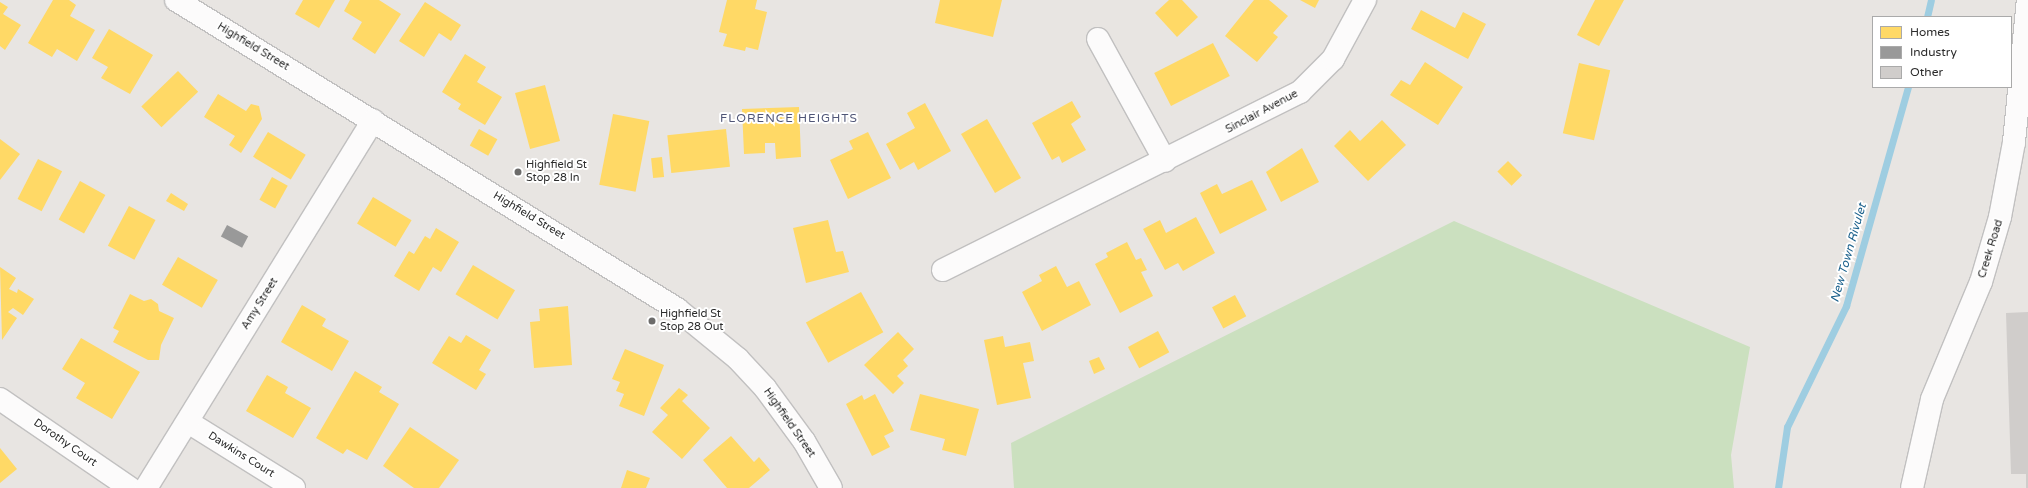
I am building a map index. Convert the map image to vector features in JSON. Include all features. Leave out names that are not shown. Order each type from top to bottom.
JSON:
[{"type":"street","name":"Highfield Street","points":[[176,0],[588,251],[710,334],[738,360],[784,412],[831,488]]},
{"type":"street","name":"Sinclair Avenue","points":[[943,270],[1165,161],[1300,92],[1333,59],[1364,0]]},
{"type":"street","name":"Creek Road","points":[[1912,488],[1932,399],[1981,282],[2000,217],[2014,142],[2028,0]]},
{"type":"street","points":[[1098,39],[1165,161]]},
{"type":"street","name":"Amy Street","points":[[146,488],[373,120]]},
{"type":"street","name":"Dorothy Court","points":[[0,399],[130,488]]},
{"type":"street","name":"Dawkins Court","points":[[188,422],[294,488]]},
{"type":"green space","points":[[1454,221],[1750,347],[1731,455],[1734,488],[1014,488],[1011,443]]},
{"type":"building: Homes","points":[[53,0],[69,0],[76,5],[70,16],[95,30],[77,61],[57,49],[52,57],[28,43]]},
{"type":"building: Homes","points":[[303,0],[335,0],[319,28],[295,14]]},
{"type":"building: Homes","points":[[350,0],[379,0],[401,14],[375,54],[352,39],[362,22],[344,11]]},
{"type":"building: Homes","points":[[727,0],[757,0],[755,9],[767,12],[758,50],[746,47],[745,51],[723,46],[727,34],[719,32]]},
{"type":"building: Homes","points":[[940,0],[1002,0],[993,37],[935,23]]},
{"type":"building: Homes","points":[[1169,0],[1182,0],[1198,17],[1177,37],[1155,13]]},
{"type":"building: Homes","points":[[1254,0],[1269,0],[1288,16],[1273,33],[1278,37],[1257,62],[1225,36]]},
{"type":"building: Homes","points":[[1300,0],[1319,0],[1315,8]]},
{"type":"building: Homes","points":[[1595,0],[1624,0],[1599,46],[1577,35]]},
{"type":"building: Homes","points":[[0,2],[8,7],[3,14],[21,25],[5,50],[0,46]]},
{"type":"building: Homes","points":[[425,2],[461,25],[451,41],[439,33],[424,57],[399,41]]},
{"type":"building: Homes","points":[[1421,10],[1455,28],[1463,12],[1486,24],[1468,59],[1411,29]]},
{"type":"building: Homes","points":[[109,29],[153,55],[130,94],[101,78],[108,67],[92,58]]},
{"type":"building: Homes","points":[[1213,43],[1230,76],[1171,106],[1154,73]]},
{"type":"building: Homes","points":[[465,54],[486,67],[477,82],[502,97],[485,125],[458,109],[461,104],[442,92]]},
{"type":"building: Homes","points":[[1425,62],[1463,87],[1438,125],[1390,95],[1401,80],[1410,85]]},
{"type":"building: Homes","points":[[1579,63],[1610,70],[1594,140],[1563,133]]},
{"type":"building: Homes","points":[[178,71],[198,92],[161,127],[141,106]]},
{"type":"building: Homes","points":[[545,85],[560,141],[530,149],[515,93]]},
{"type":"building: Homes","points":[[218,94],[246,111],[251,104],[259,106],[262,119],[241,153],[229,145],[235,136],[204,117]]},
{"type":"building: Homes","points":[[1072,101],[1081,117],[1071,124],[1086,150],[1062,163],[1059,156],[1052,160],[1032,123]]},
{"type":"building: Homes","points":[[925,103],[951,151],[918,170],[914,162],[900,170],[886,144],[915,128],[907,113]]},
{"type":"building: Homes","points":[[799,107],[801,157],[776,159],[775,143],[765,143],[765,153],[744,154],[742,109]]},
{"type":"building: Homes","points":[[613,114],[649,121],[636,192],[599,185]]},
{"type":"building: Homes","points":[[987,119],[1021,178],[995,193],[961,134]]},
{"type":"building: Homes","points":[[1382,120],[1406,145],[1368,181],[1334,146],[1350,130],[1360,141]]},
{"type":"building: Homes","points":[[479,129],[497,139],[488,156],[470,146]]},
{"type":"building: Homes","points":[[726,129],[730,167],[671,173],[667,135]]},
{"type":"building: Homes","points":[[268,132],[306,155],[291,180],[253,157]]},
{"type":"building: Homes","points":[[868,132],[891,178],[848,199],[830,160],[853,149],[849,141]]},
{"type":"building: Homes","points":[[0,139],[20,154],[0,180]]},
{"type":"building: Homes","points":[[1302,148],[1319,182],[1281,202],[1266,172]]},
{"type":"building: Homes","points":[[662,157],[664,177],[653,178],[651,158]]},
{"type":"building: Homes","points":[[38,159],[62,171],[42,211],[18,199]]},
{"type":"building: Homes","points":[[1508,161],[1522,175],[1512,186],[1497,172]]},
{"type":"building: Homes","points":[[272,177],[288,186],[275,208],[259,200]]},
{"type":"building: Homes","points":[[1252,180],[1267,210],[1220,234],[1200,193],[1217,184],[1222,194]]},
{"type":"building: Homes","points":[[80,181],[105,195],[84,234],[59,219]]},
{"type":"building: Homes","points":[[171,193],[188,204],[184,211],[166,201]]},
{"type":"building: Homes","points":[[373,197],[412,220],[396,247],[357,224]]},
{"type":"building: Homes","points":[[129,206],[155,220],[134,260],[108,246]]},
{"type":"building: Homes","points":[[1196,217],[1215,253],[1183,271],[1178,263],[1165,270],[1143,229],[1160,220],[1166,233]]},
{"type":"building: Homes","points":[[828,220],[836,252],[843,251],[849,272],[806,283],[793,228]]},
{"type":"building: Homes","points":[[436,228],[459,242],[441,272],[433,267],[419,291],[394,276],[409,251],[414,254],[425,236],[430,239]]},
{"type":"building: Homes","points":[[1127,242],[1136,260],[1141,258],[1147,270],[1141,272],[1153,296],[1120,313],[1095,264],[1108,257],[1106,253]]},
{"type":"building: Homes","points":[[178,257],[218,280],[202,308],[162,285]]},
{"type":"building: Homes","points":[[473,265],[515,290],[497,319],[455,294]]},
{"type":"building: Homes","points":[[1056,266],[1067,287],[1079,281],[1091,305],[1042,331],[1022,292],[1042,281],[1039,275]]},
{"type":"building: Homes","points":[[0,267],[16,278],[9,289],[17,293],[18,289],[34,299],[23,315],[13,308],[8,312],[17,318],[2,340]]},
{"type":"building: Homes","points":[[861,292],[883,332],[828,363],[806,323]]},
{"type":"building: Homes","points":[[130,294],[144,301],[151,299],[158,304],[159,311],[174,318],[161,345],[159,360],[148,360],[113,342],[119,331],[113,328]]},
{"type":"building: Homes","points":[[1235,295],[1246,316],[1223,328],[1212,307]]},
{"type":"building: Homes","points":[[302,305],[326,319],[322,326],[349,341],[332,371],[281,342]]},
{"type":"building: Homes","points":[[568,306],[572,365],[534,368],[530,322],[540,321],[539,309]]},
{"type":"building: Homes","points":[[1158,331],[1169,352],[1139,368],[1128,347]]},
{"type":"building: Homes","points":[[898,332],[914,349],[903,360],[908,366],[897,376],[904,383],[893,394],[864,365]]},
{"type":"building: Homes","points":[[466,335],[491,350],[479,370],[486,374],[476,390],[432,363],[449,336],[461,343]]},
{"type":"building: Homes","points":[[1003,336],[1005,347],[1030,342],[1034,361],[1023,363],[1031,398],[997,405],[984,340]]},
{"type":"building: Homes","points":[[81,338],[140,372],[112,419],[76,398],[85,383],[62,369]]},
{"type":"building: Homes","points":[[625,349],[664,365],[644,416],[619,406],[624,394],[616,391],[620,382],[612,379]]},
{"type":"building: Homes","points":[[1099,357],[1105,369],[1094,374],[1089,361]]},
{"type":"building: Homes","points":[[355,371],[382,387],[379,392],[399,404],[367,460],[347,449],[343,454],[316,438]]},
{"type":"building: Homes","points":[[267,375],[288,387],[285,393],[311,408],[293,438],[246,411]]},
{"type":"building: Homes","points":[[679,388],[688,395],[682,401],[710,428],[682,459],[652,432],[668,415],[660,408]]},
{"type":"building: Homes","points":[[875,394],[894,431],[884,436],[890,447],[872,456],[846,404],[862,395],[864,400]]},
{"type":"building: Homes","points":[[920,394],[979,409],[966,456],[942,450],[945,439],[910,430]]},
{"type":"building: Homes","points":[[410,427],[459,460],[439,488],[414,488],[383,466]]},
{"type":"building: Homes","points":[[731,436],[754,462],[759,457],[770,470],[749,488],[727,488],[703,460]]},
{"type":"building: Homes","points":[[0,448],[17,469],[0,483]]},
{"type":"building: Homes","points":[[627,470],[650,478],[646,488],[621,488]]},
{"type":"building: Industry","points":[[227,225],[248,236],[242,248],[221,236]]},
{"type":"building: Other","points":[[2028,312],[2028,488],[2026,488],[2026,474],[2011,474],[2006,313]]},
{"type":"waterway","name":"New Town Rivulet","points":[[1927,16],[1931,0]]},
{"type":"waterway","name":"New Town Rivulet","points":[[1778,488],[1787,427],[1846,306],[1908,88]]},
{"type":"place","name":"Highfield St Stop 28 In","points":[[518,172]]},
{"type":"place","name":"Highfield St Stop 28 Out","points":[[652,321]]},
{"type":"district","name":"FLORENCE HEIGHTS","points":[[789,119]]}]
